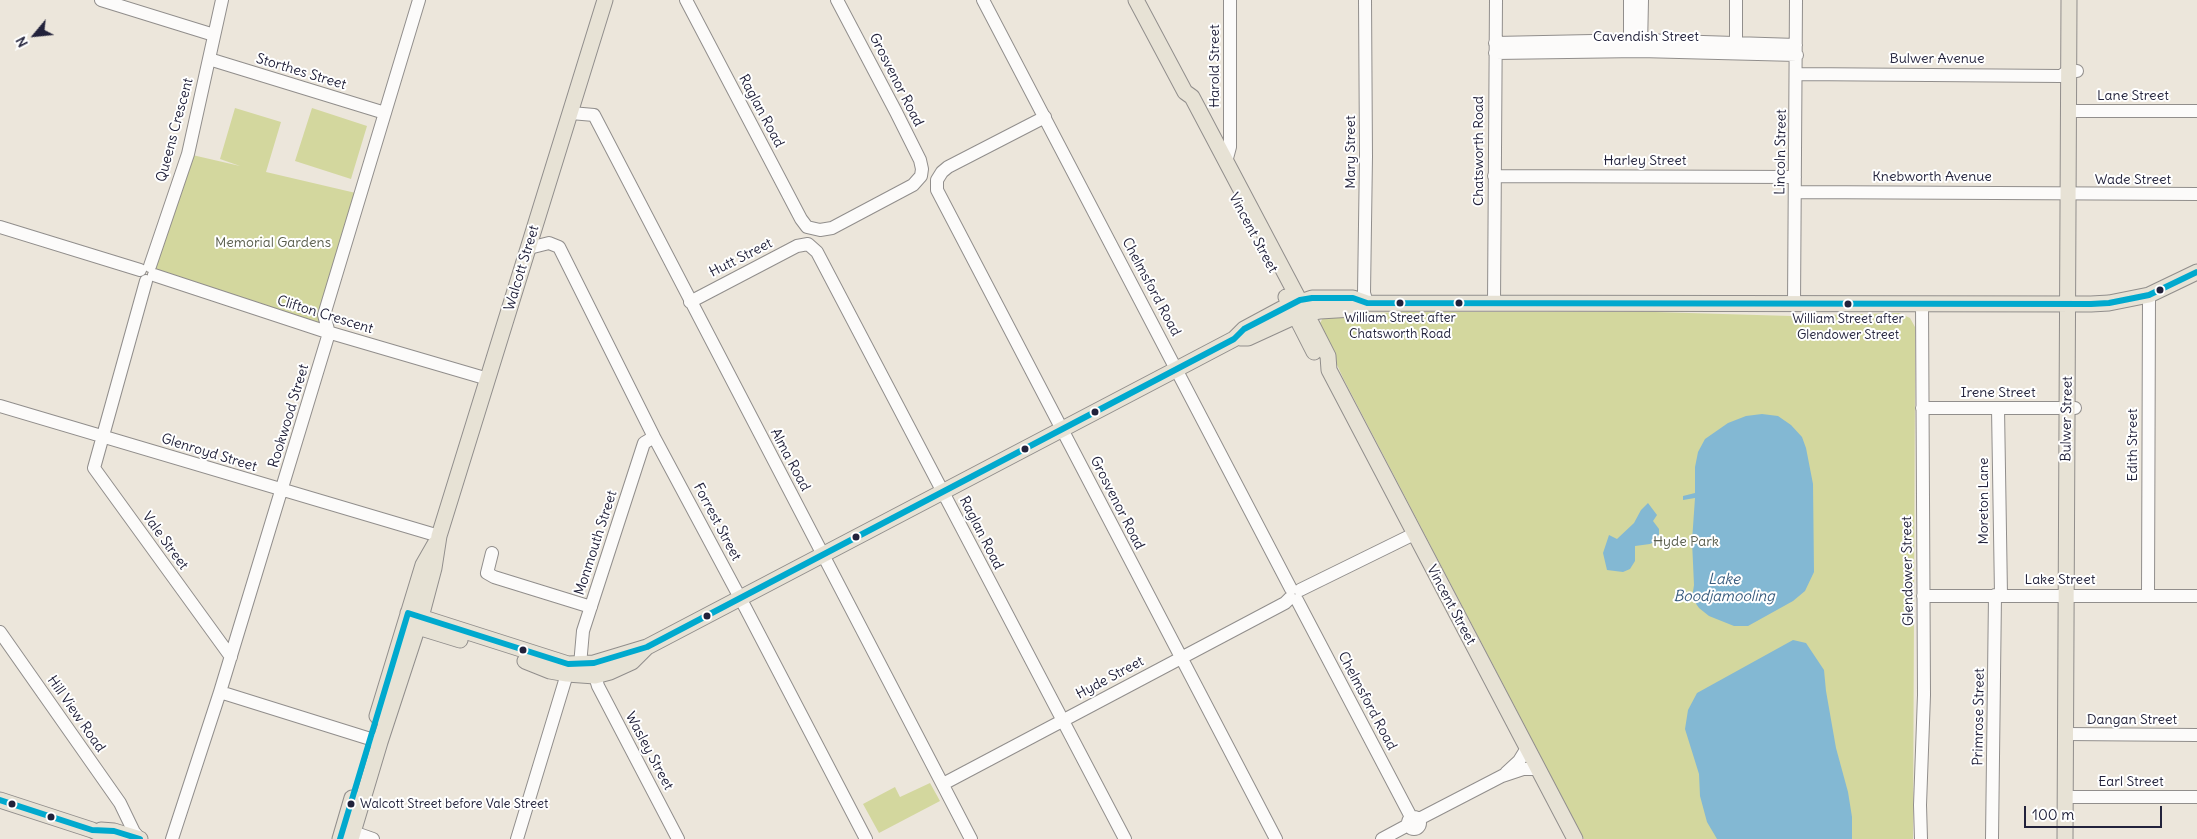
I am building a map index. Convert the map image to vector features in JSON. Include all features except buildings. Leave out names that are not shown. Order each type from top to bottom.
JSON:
[{"type":"main road","name":"Walcott Street","points":[[348,837],[375,740],[413,620],[423,565],[439,536],[605,0]]},
{"type":"main road","name":"Vincent Street","points":[[1136,0],[1185,92],[1192,98],[1226,162],[1298,308],[1319,360],[1330,370],[1575,839]]},
{"type":"main road","name":"Bulwer Street","points":[[2069,0],[2073,72],[2070,595],[2070,797],[2073,839]]},
{"type":"main road","name":"Bulwer Street","points":[[2073,72],[2077,0]]},
{"type":"main road","name":"Vincent Street","points":[[1185,92],[1184,101],[1298,308]]},
{"type":"main road","points":[[413,620],[553,660],[580,665],[608,660],[626,652],[647,647],[1234,339],[1248,338],[1312,298],[1353,298],[1367,303],[2071,304],[2109,303],[2149,295],[2196,275]]},
{"type":"main road","points":[[413,620],[550,671],[567,674],[596,676],[610,672],[632,662],[647,647]]},
{"type":"main road","name":"Bulwer Street","points":[[2065,839],[2070,797]]},
{"type":"main road","points":[[0,800],[92,830],[140,839]]},
{"type":"street","points":[[101,0],[214,35]]},
{"type":"street","name":"Queens Crescent","points":[[104,437],[148,273],[188,154],[222,0]]},
{"type":"street","name":"Rookwood Street","points":[[172,839],[231,657],[329,333],[324,315],[419,0]]},
{"type":"street","name":"Raglan Road","points":[[686,0],[801,219],[807,227],[814,230],[832,228],[913,185],[920,176]]},
{"type":"street","name":"Grosvenor Road","points":[[838,0],[920,160],[922,169],[920,176]]},
{"type":"street","name":"Chelmsford Road","points":[[983,0],[1416,826]]},
{"type":"street","name":"Harold Street","points":[[1226,162],[1230,147],[1230,0]]},
{"type":"street","name":"Mary Street","points":[[1365,0],[1366,156],[1364,293],[1367,303]]},
{"type":"street","name":"Chatsworth Road","points":[[1494,303],[1496,0]]},
{"type":"street","points":[[1630,0],[1635,45]]},
{"type":"street","points":[[1635,45],[1642,0]]},
{"type":"street","points":[[1736,0],[1736,43]]},
{"type":"street","name":"Lincoln Street","points":[[1794,305],[1796,0]]},
{"type":"street","name":"Cavendish Street","points":[[1495,48],[1736,43],[1796,50]]},
{"type":"street","name":"Cavendish Street","points":[[1635,45],[1796,50]]},
{"type":"street","name":"Storthes Street","points":[[209,59],[385,113]]},
{"type":"street","name":"Bulwer Avenue","points":[[1797,74],[2061,76],[2073,72]]},
{"type":"street","name":"Lane Street","points":[[2073,111],[2197,111]]},
{"type":"street","name":"Alma Road","points":[[571,113],[594,115],[971,839]]},
{"type":"street","name":"Grosvenor Road","points":[[1045,117],[948,167],[937,180],[939,195],[1276,839]]},
{"type":"street","name":"Harold Street","points":[[1208,128],[1219,132],[1230,131]]},
{"type":"street","name":"Harley Street","points":[[1494,176],[1796,177]]},
{"type":"street","name":"Knebworth Avenue","points":[[1795,192],[2072,193]]},
{"type":"street","name":"Wade Street","points":[[2072,193],[2197,194]]},
{"type":"street","name":"Clifton Crescent","points":[[0,227],[148,273],[329,333],[488,379]]},
{"type":"street","name":"Forrest Street","points":[[529,248],[549,244],[559,246],[654,437],[866,839]]},
{"type":"street","name":"Raglan Road","points":[[808,244],[817,252],[1125,839]]},
{"type":"street","name":"Hutt Street","points":[[690,302],[798,246],[808,244]]},
{"type":"street","name":"Edith Street","points":[[2148,596],[2149,295]]},
{"type":"street","name":"Glendower Street","points":[[1921,839],[1920,806],[1924,695],[1922,304]]},
{"type":"street","name":"Glenroyd Street","points":[[0,406],[439,536]]},
{"type":"street","name":"Irene Street","points":[[1922,408],[2071,408]]},
{"type":"street","name":"Moreton Lane","points":[[1998,408],[1998,595]]},
{"type":"street","name":"Vale Street","points":[[104,437],[94,468],[231,657]]},
{"type":"street","name":"Monmouth Street","points":[[580,665],[583,631],[644,443],[654,437]]},
{"type":"street","name":"Hyde Street","points":[[943,784],[1285,603],[1294,594],[1414,534]]},
{"type":"street","points":[[492,553],[488,573],[494,577],[591,607]]},
{"type":"street","name":"Primrose Street","points":[[1992,839],[1998,595]]},
{"type":"street","name":"Lake Street","points":[[1923,596],[2197,596]]},
{"type":"street","name":"Hill View Road","points":[[0,632],[120,803],[134,832],[140,839]]},
{"type":"street","points":[[516,839],[567,674]]},
{"type":"street","name":"Wasley Street","points":[[596,676],[598,686],[678,839]]},
{"type":"street","points":[[220,692],[375,740]]},
{"type":"street","name":"Dangan Street","points":[[2070,734],[2197,735]]},
{"type":"street","points":[[1502,776],[1519,760],[1527,748]]},
{"type":"street","points":[[1382,839],[1416,826],[1502,776],[1523,769],[1538,769]]},
{"type":"street","name":"Earl Street","points":[[2070,797],[2197,797]]},
{"type":"street","points":[[113,835],[122,825],[126,815]]},
{"type":"street","points":[[348,837],[373,839]]},
{"type":"green space","name":"Memorial Gardens","points":[[235,108],[281,122],[266,172],[360,194],[324,331],[149,274],[188,154],[240,166],[220,159]]},
{"type":"green space","points":[[312,108],[367,126],[351,179],[295,161]]},
{"type":"green space","name":"Hyde Park","points":[[1408,312],[1655,312],[1791,316],[1899,313],[1910,318],[1915,327],[1913,839],[1584,839],[1343,378],[1319,325],[1324,316],[1330,314]]},
{"type":"green space","points":[[930,783],[940,801],[879,833],[863,804],[895,787],[900,797]]},
{"type":"water","name":"Lake Boodjamooling","points":[[1762,414],[1778,416],[1791,425],[1802,437],[1806,448],[1813,484],[1814,572],[1805,591],[1793,601],[1748,626],[1734,626],[1709,616],[1699,608],[1692,598],[1694,585],[1692,541],[1695,498],[1683,500],[1683,496],[1695,493],[1695,467],[1698,452],[1705,439],[1728,423],[1746,416]]},
{"type":"water","points":[[1648,503],[1657,515],[1653,521],[1659,529],[1659,535],[1650,544],[1635,546],[1635,561],[1630,569],[1623,572],[1607,570],[1603,553],[1609,535],[1617,539],[1634,523],[1641,510]]},
{"type":"water","name":"Lake Boodjamooling","points":[[1793,640],[1806,643],[1824,670],[1836,748],[1848,792],[1852,817],[1852,839],[1717,839],[1707,822],[1700,796],[1699,774],[1685,729],[1688,710],[1697,693]]},
{"type":"transit line","points":[[340,839],[408,613],[568,664],[594,663],[647,647],[1234,339],[1244,329],[1300,300],[1312,298],[1353,298],[1367,303],[2091,304],[2109,303],[2149,295],[2197,272]]},
{"type":"transit line","points":[[0,800],[92,830],[114,831],[140,839]]},
{"type":"place","name":"William Street after Chatsworth Road","points":[[1400,303]]},
{"type":"place","name":"William Street after Glendower Street","points":[[1848,304]]},
{"type":"place","name":"Walcott Street before Vale Street","points":[[351,804]]}]
